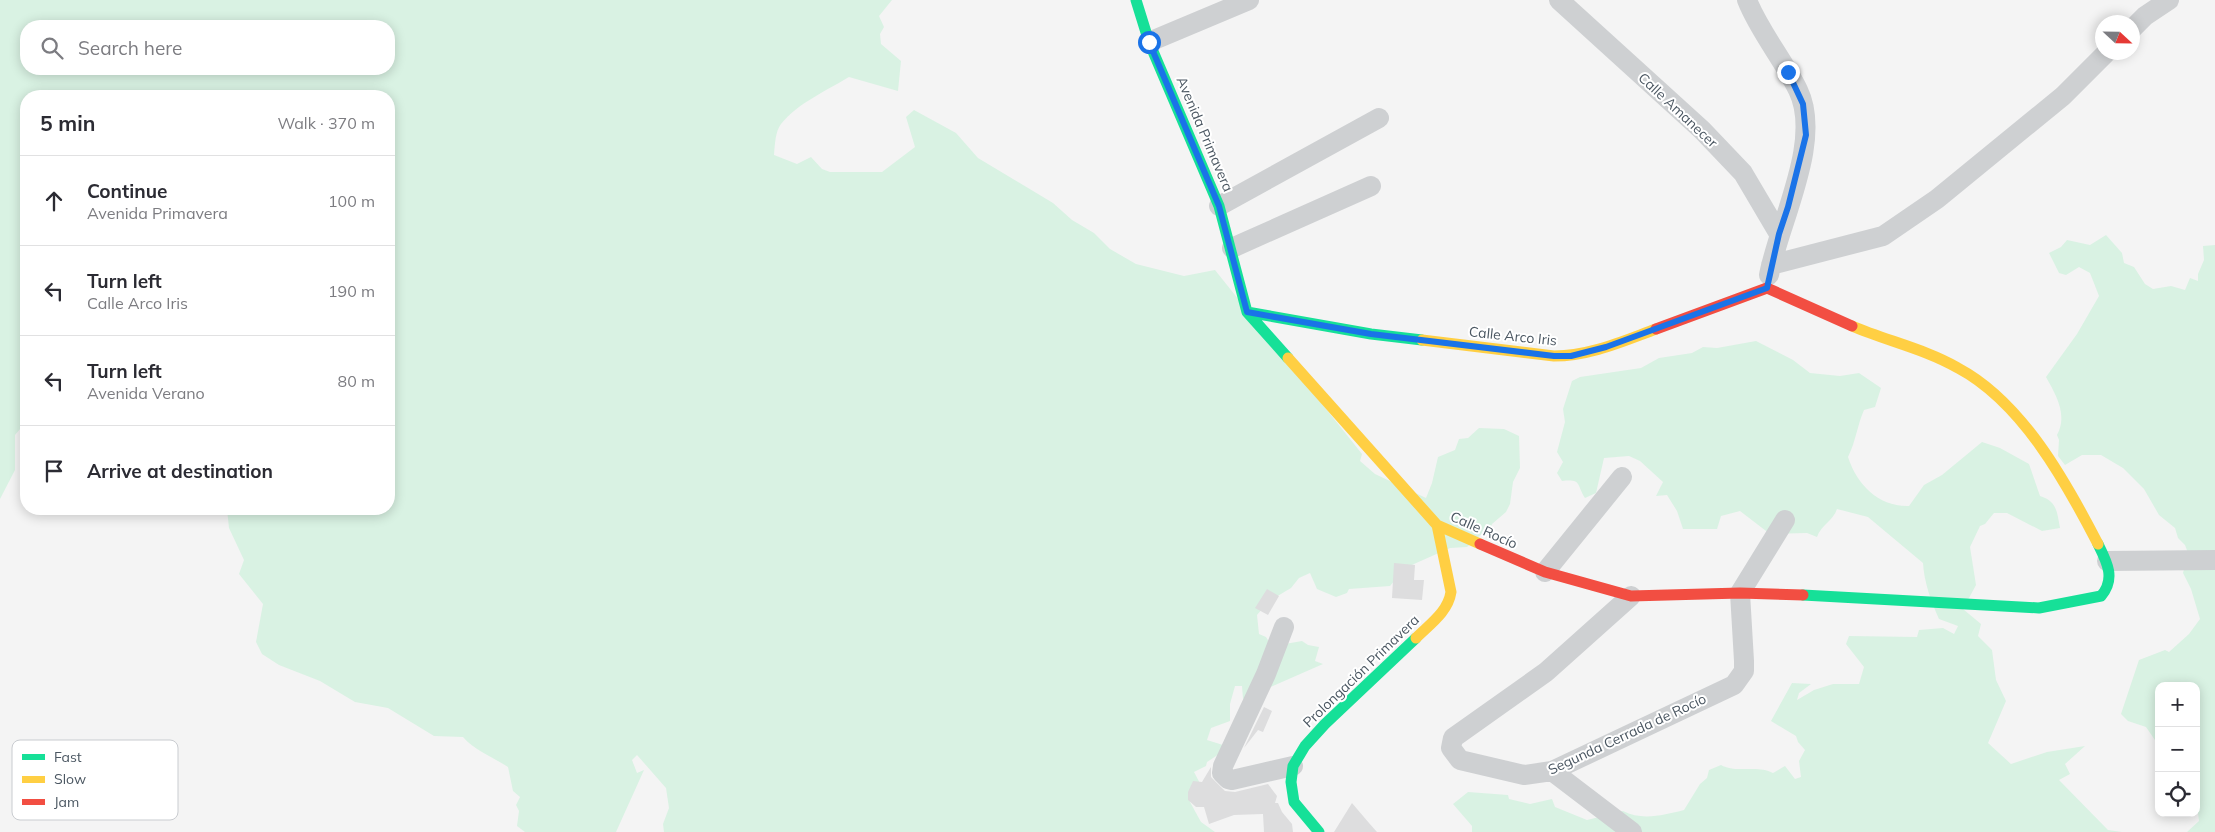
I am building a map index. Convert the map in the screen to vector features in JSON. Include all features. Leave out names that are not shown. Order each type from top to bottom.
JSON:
[{"type":"street","name":"Avenida Primavera","points":[[1136,0],[1149,42],[1219,206],[1232,248],[1247,312]]},
{"type":"street","points":[[1149,42],[1250,0]]},
{"type":"street","name":"Calle Amanecer","points":[[1559,0],[1702,130],[1743,173],[1779,234]]},
{"type":"street","points":[[1747,0],[1798,90],[1806,120],[1804,152],[1779,234],[1767,288]]},
{"type":"street","points":[[2140,21],[2169,0]]},
{"type":"street","points":[[1771,265],[1883,236],[1937,199],[2063,96],[2100,60]]},
{"type":"street","points":[[1219,206],[1379,118]]},
{"type":"street","points":[[1232,248],[1371,186]]},
{"type":"street","name":"Calle Arco Iris","points":[[1247,312],[1371,334],[1554,356],[1571,356],[1606,347],[1767,288]]},
{"type":"street","name":"Calle Rocío","points":[[1247,312],[1437,525],[1545,572],[1631,596],[1740,593],[1840,596],[2039,608],[2101,596],[2108,590],[2110,584],[2106,561],[2083,512],[2016,415],[1988,388],[1961,369],[1825,316],[1792,296],[1767,288]]},
{"type":"street","points":[[1545,572],[1622,477]]},
{"type":"street","points":[[1740,593],[1785,520]]},
{"type":"street","name":"Prolongación Primavera","points":[[1293,766],[1305,746],[1325,724],[1445,610],[1450,600],[1451,592],[1437,525]]},
{"type":"street","points":[[2106,561],[2215,560]]},
{"type":"street","name":"Segunda Cerrada de Rocío","points":[[1631,596],[1546,672],[1453,738],[1450,748],[1460,760],[1524,775],[1552,771],[1734,684],[1744,671],[1740,593]]},
{"type":"street","points":[[1284,627],[1266,674],[1223,766],[1222,773],[1232,780],[1293,766],[1291,782],[1294,802],[1319,832]]},
{"type":"street","points":[[1552,771],[1632,832]]},
{"type":"green space","points":[[0,0],[892,0],[879,16],[884,27],[880,34],[881,44],[901,61],[898,91],[849,77],[813,98],[781,124],[776,139],[774,155],[797,164],[811,157],[822,169],[830,172],[882,172],[915,147],[906,117],[914,110],[956,133],[978,158],[1053,203],[1072,220],[1094,233],[1110,249],[1136,264],[1184,276],[1215,270],[1362,454],[1360,461],[1375,474],[1426,498],[1432,483],[1438,457],[1455,450],[1459,439],[1468,438],[1479,428],[1504,429],[1519,436],[1520,468],[1513,482],[1510,504],[1506,512],[1492,524],[1491,528],[1467,547],[1450,548],[1405,568],[1390,586],[1349,589],[1347,593],[1336,597],[1317,589],[1310,573],[1299,578],[1291,588],[1269,601],[1257,615],[1259,634],[1266,637],[1269,642],[1285,644],[1302,641],[1308,645],[1319,647],[1315,661],[1323,664],[1243,699],[1242,686],[1235,686],[1230,704],[1230,721],[1211,728],[1207,740],[1223,745],[1225,750],[1207,762],[1206,766],[1194,772],[1204,791],[1190,802],[1201,822],[1215,832],[664,832],[663,824],[669,808],[666,788],[637,755],[632,760],[637,773],[644,770],[616,832],[525,832],[517,826],[519,811],[516,805],[520,797],[513,791],[508,767],[479,750],[463,737],[434,736],[388,708],[355,702],[320,681],[279,665],[262,654],[256,642],[263,604],[239,574],[244,560],[229,528],[228,515],[395,515],[395,90],[20,90],[20,429],[15,435],[15,470],[0,499]]},
{"type":"green space","points":[[2106,235],[2122,253],[2124,263],[2134,267],[2145,284],[2153,289],[2171,286],[2185,290],[2190,278],[2198,281],[2198,274],[2204,260],[2203,246],[2215,245],[2215,832],[2187,832],[2199,821],[2200,817],[2200,682],[2155,682],[2155,740],[2146,727],[2128,721],[2121,714],[2139,660],[2165,650],[2169,652],[2189,634],[2200,619],[2191,589],[2183,573],[2188,553],[2185,545],[2178,538],[2175,528],[2159,515],[2144,489],[2123,468],[2101,455],[2082,455],[2065,465],[2058,456],[2059,440],[2057,435],[2060,428],[2061,413],[2057,398],[2046,377],[2077,334],[2099,296],[2090,273],[2079,267],[2066,275],[2059,273],[2049,253],[2061,247],[2067,240],[2090,245]]},
{"type":"green space","points":[[1756,341],[1793,360],[1810,373],[1840,376],[1859,373],[1881,388],[1875,407],[1864,410],[1848,457],[1857,477],[1863,485],[1888,503],[1909,506],[1924,485],[1942,475],[1982,442],[2000,448],[2029,464],[2040,496],[2050,501],[2055,508],[2060,528],[2042,531],[2007,513],[1994,513],[1985,524],[1980,526],[1970,547],[1976,585],[1963,609],[1981,624],[1978,636],[1992,650],[1996,680],[2006,701],[1988,743],[2011,764],[2047,752],[2085,746],[2065,764],[2070,774],[2059,780],[2108,830],[2122,832],[1472,832],[1472,826],[1453,804],[1468,792],[1508,795],[1509,799],[1530,804],[1552,799],[1555,807],[1587,820],[1623,811],[1638,816],[1645,816],[1684,810],[1700,784],[1707,778],[1709,770],[1721,765],[1734,769],[1767,770],[1773,773],[1785,766],[1795,779],[1801,777],[1799,761],[1805,750],[1798,742],[1796,736],[1771,721],[1792,683],[1811,684],[1799,693],[1797,700],[1814,690],[1833,684],[1859,684],[1864,667],[1846,644],[1849,636],[1917,637],[1919,630],[1943,628],[1954,634],[1958,626],[1939,619],[1928,591],[1923,563],[1868,517],[1837,509],[1817,537],[1807,533],[1770,534],[1740,511],[1721,516],[1717,529],[1683,529],[1677,511],[1667,495],[1656,496],[1663,482],[1640,461],[1629,456],[1604,458],[1596,493],[1585,498],[1576,482],[1562,481],[1557,473],[1563,462],[1557,452],[1565,422],[1563,409],[1572,381],[1580,377],[1641,368],[1659,358],[1692,353],[1703,347],[1717,348]]},
{"type":"building","points":[[1394,563],[1415,565],[1414,580],[1424,580],[1422,600],[1392,598]]},
{"type":"building","points":[[1267,589],[1279,596],[1268,615],[1255,608]]},
{"type":"building","points":[[1264,707],[1272,711],[1263,732],[1258,730],[1244,748]]},
{"type":"building","points":[[1211,767],[1211,777],[1225,791],[1235,792],[1268,784],[1277,796],[1275,803],[1278,803],[1282,812],[1292,824],[1293,832],[1264,832],[1263,814],[1234,815],[1209,824],[1204,807],[1196,807],[1188,800],[1188,792],[1193,781],[1202,782]]},
{"type":"building","points":[[1352,803],[1369,823],[1377,832],[1334,832]]},
{"type":"traffic: fast","points":[[1136,0],[1149,42],[1219,206],[1247,312],[1288,358]]},
{"type":"traffic: fast","points":[[1247,312],[1371,334],[1422,340]]},
{"type":"traffic: fast","points":[[1803,595],[2039,608],[2101,596],[2106,590],[2109,577],[2107,564],[2098,544]]},
{"type":"traffic: fast","points":[[1319,832],[1294,802],[1291,782],[1293,766],[1305,746],[1325,724],[1416,638]]},
{"type":"traffic: slow","points":[[1852,326],[1945,361],[1981,383],[2002,401],[2022,422],[2057,470],[2098,544]]},
{"type":"traffic: slow","points":[[1422,340],[1554,356],[1593,351],[1656,329]]},
{"type":"traffic: slow","points":[[1288,358],[1437,525],[1480,544]]},
{"type":"traffic: slow","points":[[1416,638],[1442,612],[1451,592],[1437,525]]},
{"type":"traffic: jam","points":[[1656,329],[1767,288],[1852,326]]},
{"type":"traffic: jam","points":[[1480,544],[1545,572],[1631,596],[1740,593],[1803,595]]},
{"type":"route","points":[[1149,42],[1219,206],[1232,248],[1247,312],[1371,334],[1554,356],[1571,356],[1606,347],[1767,288],[1779,234],[1804,152],[1806,135],[1803,104],[1788,72]]}]
